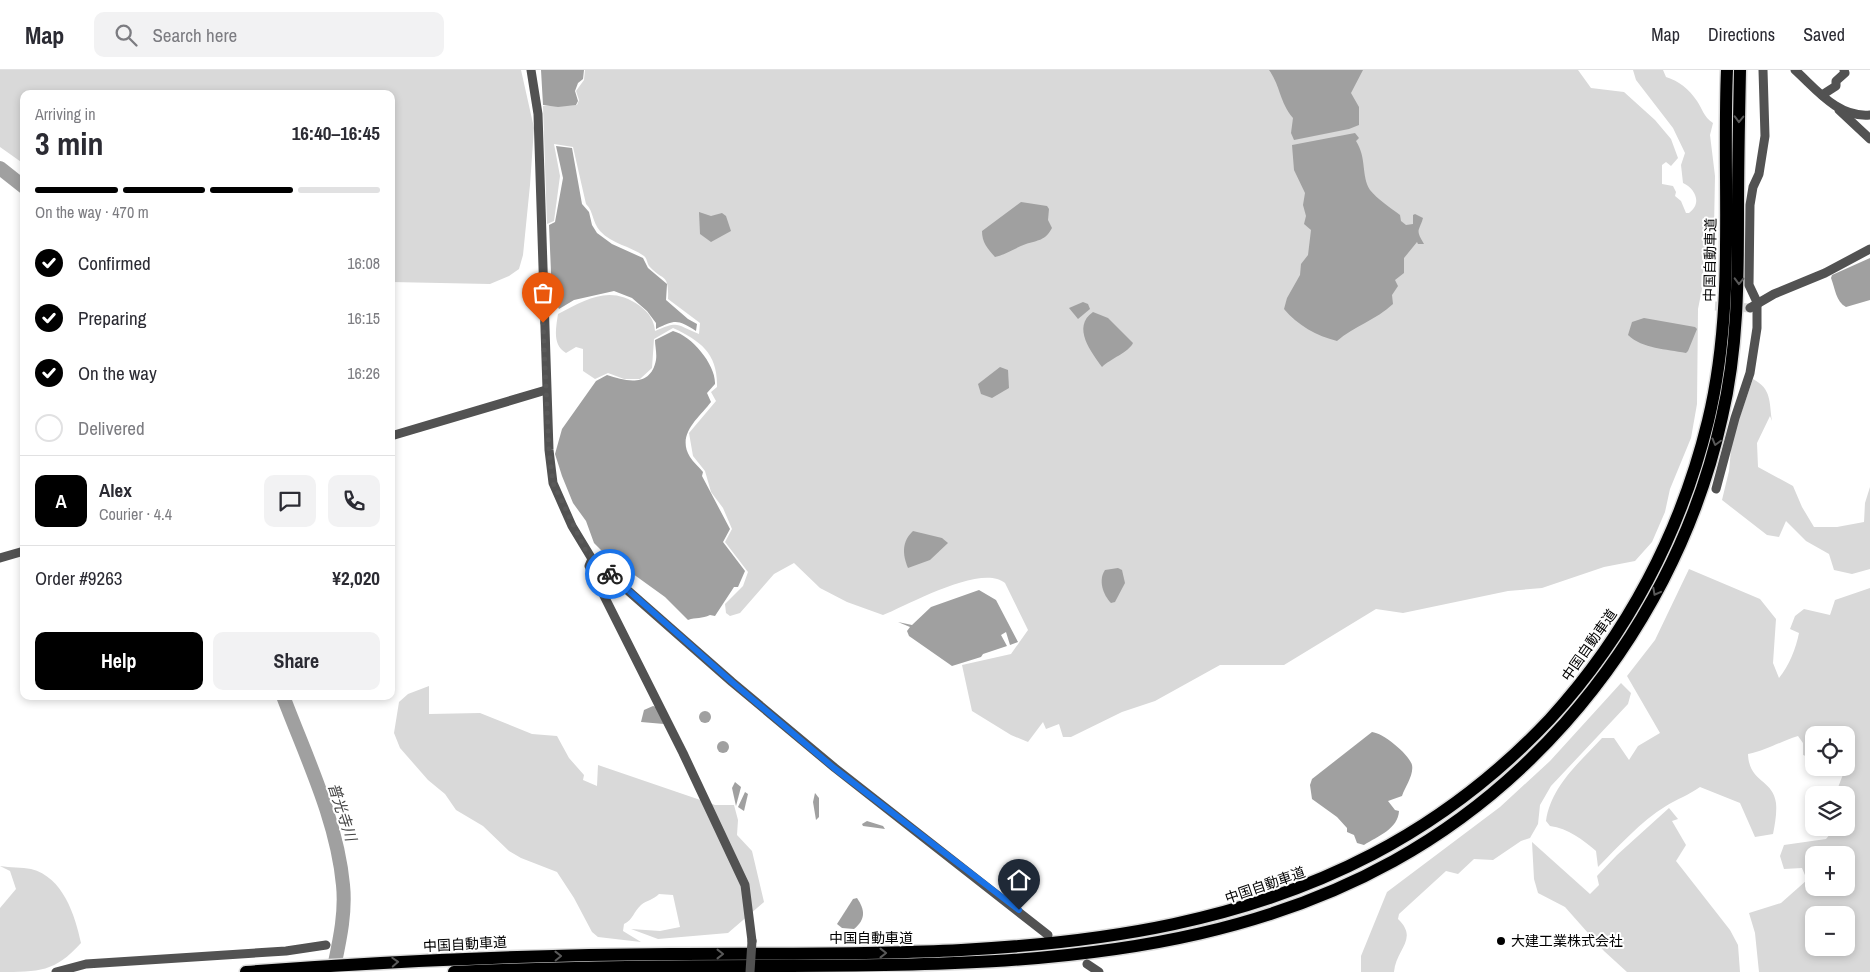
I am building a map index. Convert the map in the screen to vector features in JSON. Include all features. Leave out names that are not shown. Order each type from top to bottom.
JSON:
[{"type":"highway","name":"中国自動車道","points":[[246,972],[347,964],[575,955],[972,951],[1092,941],[1196,922],[1274,900],[1351,868],[1419,829],[1454,806],[1516,754],[1568,698],[1594,667],[1632,609],[1672,530],[1686,494],[1708,421],[1722,341],[1726,263],[1726,111],[1728,70]]},
{"type":"highway","name":"中国自動車道","points":[[454,972],[666,966],[906,967],[1032,960],[1110,951],[1195,936],[1238,925],[1318,897],[1392,862],[1461,816],[1526,764],[1560,728],[1604,675],[1651,602],[1680,544],[1696,504],[1722,419],[1735,340],[1739,263],[1740,70]]},
{"type":"street","points":[[531,70],[538,114],[546,390],[553,483],[572,526],[592,559],[732,682],[834,768],[1048,935]]},
{"type":"street","points":[[1716,489],[1735,418],[1750,373],[1757,328],[1749,285],[1750,205],[1753,187],[1759,174],[1765,136],[1763,70]]},
{"type":"street","points":[[1795,70],[1870,139]]},
{"type":"street","points":[[1822,95],[1836,86],[1836,81],[1845,74],[1844,70]]},
{"type":"street","points":[[1839,110],[1862,116],[1870,115]]},
{"type":"street","points":[[1753,305],[1870,250]]},
{"type":"street","points":[[395,435],[546,390]]},
{"type":"street","points":[[0,558],[20,552]]},
{"type":"street","points":[[592,559],[589,566],[683,753],[745,885],[752,941],[750,972]]},
{"type":"street","points":[[56,972],[86,964],[286,951],[326,945]]},
{"type":"street","points":[[1087,964],[1099,972]]},
{"type":"shaded area","points":[[0,70],[521,70],[534,128],[523,255],[519,269],[509,276],[490,284],[395,282],[395,90],[20,90],[20,161],[0,147]]},
{"type":"shaded area","points":[[541,70],[584,70],[583,79],[578,83],[575,91],[578,101],[576,105],[558,107],[543,105]]},
{"type":"shaded area","points":[[585,70],[1578,70],[1591,88],[1624,92],[1655,120],[1671,139],[1678,158],[1671,166],[1666,162],[1662,165],[1662,184],[1673,186],[1676,192],[1675,196],[1681,201],[1686,213],[1689,213],[1695,205],[1696,197],[1691,189],[1683,183],[1681,165],[1685,153],[1673,128],[1636,80],[1633,70],[1663,70],[1666,77],[1679,83],[1691,93],[1705,115],[1713,123],[1710,135],[1715,176],[1714,229],[1698,309],[1697,404],[1691,438],[1670,489],[1665,512],[1652,542],[1635,561],[1604,567],[1542,588],[1508,591],[1403,613],[1376,609],[1284,665],[1220,665],[1155,701],[1122,712],[1071,737],[1063,737],[1059,724],[1046,729],[1043,722],[1028,742],[1011,735],[972,711],[962,665],[1011,654],[1028,630],[1005,583],[994,578],[980,578],[945,588],[883,615],[847,602],[820,588],[794,563],[774,574],[740,613],[730,616],[726,613],[725,604],[743,586],[748,572],[725,542],[732,529],[723,508],[711,492],[705,471],[693,456],[689,433],[716,401],[711,392],[717,387],[717,376],[711,357],[692,338],[673,328],[654,339],[652,368],[640,379],[624,379],[608,373],[595,379],[583,371],[583,349],[576,347],[566,353],[557,341],[558,314],[589,299],[609,295],[629,299],[640,306],[651,317],[655,331],[678,325],[699,334],[700,323],[668,299],[666,281],[649,266],[645,257],[610,239],[597,228],[586,204],[573,147],[554,144],[560,176],[554,221],[547,224],[543,106],[577,105],[579,100],[576,91],[584,80]]},
{"type":"shaded area","points":[[1269,70],[1363,70],[1351,93],[1359,107],[1359,125],[1349,129],[1294,140],[1291,133],[1293,118],[1285,106],[1276,82]]},
{"type":"shaded area","points":[[1355,133],[1359,138],[1356,141],[1362,154],[1367,185],[1370,190],[1400,215],[1401,221],[1406,225],[1413,224],[1413,215],[1415,214],[1423,218],[1419,228],[1419,236],[1424,244],[1418,244],[1417,242],[1404,258],[1404,273],[1395,280],[1398,286],[1392,295],[1393,304],[1337,341],[1308,329],[1284,309],[1287,298],[1300,275],[1301,264],[1308,255],[1311,230],[1304,224],[1306,216],[1303,205],[1305,193],[1294,170],[1292,145]]},
{"type":"shaded area","points":[[556,146],[572,148],[582,204],[589,212],[592,225],[597,233],[612,244],[643,258],[648,268],[667,284],[666,300],[688,319],[697,324],[696,331],[677,322],[656,329],[656,323],[647,311],[632,298],[614,291],[574,300],[559,309],[552,296],[549,225],[555,222],[563,178]]},
{"type":"shaded area","points":[[1021,202],[1047,206],[1049,209],[1048,220],[1052,228],[1041,239],[995,257],[984,242],[982,231]]},
{"type":"shaded area","points":[[699,212],[711,216],[722,213],[726,216],[731,231],[711,242],[700,234]]},
{"type":"shaded area","points":[[1870,258],[1870,300],[1846,307],[1838,298],[1831,278],[1832,275]]},
{"type":"shaded area","points":[[1083,302],[1088,304],[1090,309],[1078,319],[1069,308]]},
{"type":"shaded area","points":[[1093,312],[1108,318],[1133,343],[1128,349],[1102,367],[1085,340],[1084,325],[1087,318]]},
{"type":"shaded area","points":[[1644,318],[1695,327],[1697,329],[1688,351],[1686,353],[1648,346],[1634,340],[1628,335],[1632,322]]},
{"type":"shaded area","points":[[673,331],[695,345],[712,368],[715,384],[707,393],[711,402],[695,420],[687,434],[686,449],[691,459],[703,472],[702,476],[730,529],[723,542],[745,571],[738,587],[734,587],[715,616],[710,615],[688,620],[665,597],[604,553],[594,543],[586,521],[573,503],[555,454],[562,429],[596,381],[607,375],[637,380],[649,375],[656,360],[655,340]]},
{"type":"shaded area","points":[[1000,367],[1008,370],[1009,388],[992,398],[981,394],[978,384]]},
{"type":"shaded area","points":[[1753,379],[1764,387],[1767,392],[1772,421],[1770,416],[1757,443],[1758,467],[1793,486],[1802,507],[1814,527],[1837,527],[1864,522],[1865,503],[1870,487],[1870,569],[1852,574],[1834,570],[1829,554],[1806,541],[1786,521],[1779,537],[1767,535],[1722,500],[1729,471],[1732,439]]},
{"type":"shaded area","points":[[913,531],[942,538],[948,543],[930,560],[908,568],[904,548],[909,535]]},
{"type":"shaded area","points":[[1118,568],[1122,570],[1125,583],[1115,602],[1111,603],[1104,592],[1102,578],[1105,570]]},
{"type":"shaded area","points":[[1689,569],[1760,599],[1776,619],[1773,663],[1779,678],[1789,662],[1798,639],[1799,633],[1790,629],[1795,616],[1804,609],[1830,615],[1835,600],[1870,588],[1870,972],[1759,972],[1755,933],[1749,913],[1781,903],[1805,882],[1805,896],[1855,896],[1855,846],[1805,846],[1805,875],[1802,868],[1784,869],[1780,856],[1784,845],[1826,839],[1828,836],[1855,836],[1855,786],[1839,786],[1842,776],[1855,776],[1855,726],[1805,726],[1805,756],[1803,755],[1803,743],[1798,736],[1748,754],[1752,771],[1774,795],[1776,811],[1773,834],[1755,837],[1740,803],[1700,787],[1647,819],[1598,867],[1596,851],[1575,835],[1563,829],[1550,826],[1546,821],[1549,808],[1560,786],[1575,766],[1602,738],[1614,738],[1629,760],[1638,746],[1660,733],[1627,676],[1655,640]]},
{"type":"shaded area","points":[[979,590],[996,600],[1018,642],[1010,645],[1006,632],[1001,635],[1007,646],[952,666],[909,636],[907,631],[910,627],[898,622],[912,625],[931,607]]},
{"type":"shaded area","points":[[1621,683],[1631,693],[1628,704],[1551,786],[1540,805],[1538,824],[1530,838],[1521,841],[1493,860],[1474,859],[1458,874],[1446,871],[1399,914],[1398,919],[1407,932],[1405,944],[1398,957],[1394,972],[1361,972],[1361,956],[1387,892],[1500,807],[1550,761]]},
{"type":"shaded area","points":[[429,686],[429,714],[480,713],[532,734],[557,736],[569,758],[584,775],[583,780],[597,786],[598,765],[715,805],[734,805],[738,820],[737,835],[752,851],[764,902],[728,933],[658,939],[631,929],[660,931],[680,927],[673,895],[659,894],[641,905],[624,924],[623,931],[641,942],[598,937],[592,932],[574,898],[557,872],[521,858],[509,851],[483,826],[456,810],[445,794],[428,780],[400,748],[394,733],[399,702],[408,694]]},
{"type":"shaded area","points":[[653,706],[656,707],[664,724],[641,722],[644,710]]},
{"type":"shaded area","points":[[703,711],[707,711],[711,717],[707,723],[703,723],[699,719],[699,715]]},
{"type":"shaded area","points":[[1372,732],[1389,740],[1401,750],[1410,760],[1412,769],[1411,777],[1402,796],[1388,801],[1395,810],[1399,811],[1395,823],[1364,845],[1357,843],[1354,835],[1347,832],[1347,828],[1337,817],[1312,799],[1310,785],[1312,779]]},
{"type":"shaded area","points":[[723,741],[729,747],[723,753],[717,747]]},
{"type":"shaded area","points":[[735,782],[741,787],[736,806],[732,788]]},
{"type":"shaded area","points":[[745,792],[748,794],[744,811],[738,807]]},
{"type":"shaded area","points":[[815,793],[819,798],[819,817],[816,820],[813,802]]},
{"type":"shaded area","points":[[1669,808],[1678,819],[1672,821],[1686,845],[1676,861],[1730,930],[1738,945],[1740,972],[1627,972],[1604,951],[1565,907],[1538,893],[1534,879],[1532,842],[1590,894],[1599,885],[1597,876],[1617,855]]},
{"type":"shaded area","points":[[867,821],[883,826],[885,829],[863,826],[862,824]]},
{"type":"shaded area","points":[[0,866],[31,869],[42,873],[51,880],[66,898],[81,943],[63,960],[54,965],[36,970],[0,972],[0,908],[16,889],[10,871]]},
{"type":"shaded area","points":[[857,898],[863,910],[861,922],[854,929],[842,928],[837,924],[853,899]]},
{"type":"waterway","name":"普光寺川","points":[[0,168],[20,184]]},
{"type":"waterway","name":"普光寺川","points":[[285,700],[319,789],[340,861],[344,907],[333,972]]},
{"type":"tunnel","points":[[1715,306],[1750,308]]},
{"type":"way so far","points":[[543,323],[549,450],[553,483],[572,526],[586,551],[592,559],[610,574]]},
{"type":"place","name":"大建工業株式会社","points":[[1501,941]]},
{"type":"route","points":[[610,574],[732,682],[834,768],[1019,910]]}]
